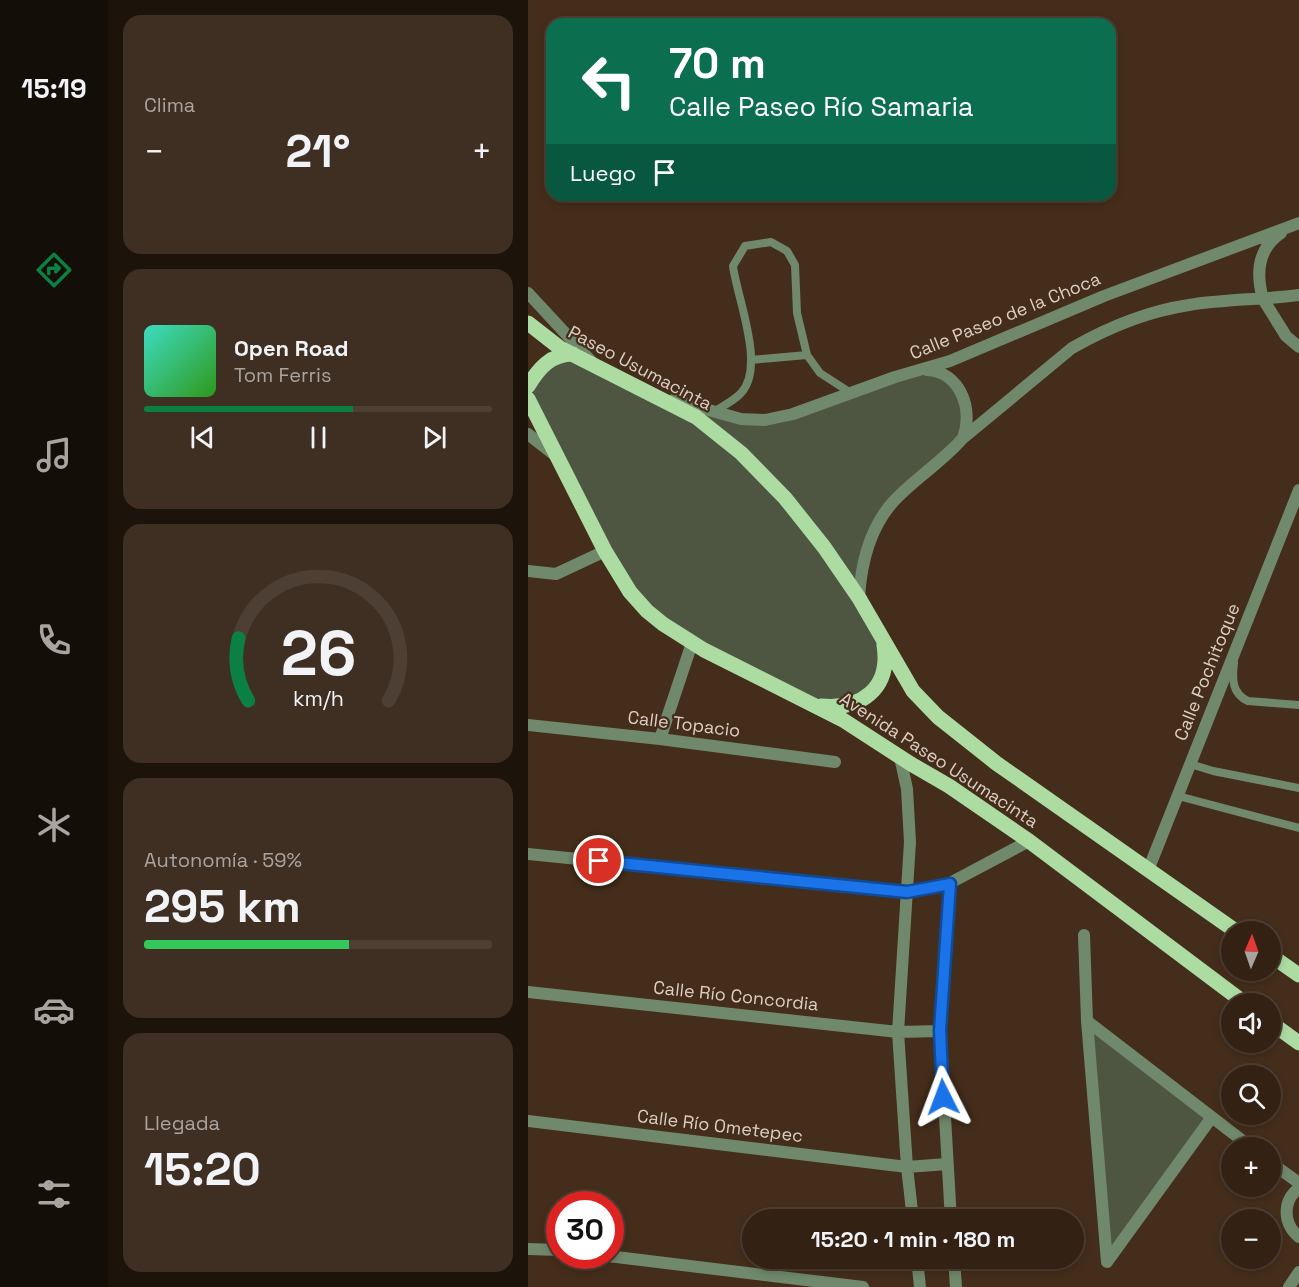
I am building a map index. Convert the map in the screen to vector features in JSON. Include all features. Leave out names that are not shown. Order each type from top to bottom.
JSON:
[{"type":"main road","name":"Paseo Usumacinta","points":[[528,323],[550,342],[696,417],[741,453],[785,498],[824,547],[850,585]]},
{"type":"main road","points":[[528,386],[548,360],[555,356],[573,354]]},
{"type":"main road","name":"Avenida Paseo Usumacinta","points":[[528,399],[605,551],[637,601],[663,624],[747,673],[861,729],[900,757],[949,786],[1029,841],[1231,993]]},
{"type":"main road","name":"Avenida Paseo Usumacinta","points":[[850,585],[913,691],[938,717],[996,763],[1222,921]]},
{"type":"main road","points":[[818,706],[848,705],[873,693],[883,672],[885,657],[883,639]]},
{"type":"main road","points":[[1281,963],[1299,975]]},
{"type":"main road","points":[[1281,1030],[1299,1043]]},
{"type":"street","points":[[1295,224],[1275,237],[1262,254],[1258,278],[1263,299],[1286,336],[1299,347]]},
{"type":"street","name":"Calle Paseo de la Choca","points":[[652,393],[741,419],[776,419],[950,361],[1104,296],[1295,224]]},
{"type":"street","points":[[528,292],[595,365]]},
{"type":"street","points":[[859,598],[866,552],[871,536],[894,501],[948,455],[962,439],[1054,362],[1090,338],[1162,311],[1212,302],[1299,295]]},
{"type":"street","points":[[920,370],[942,373],[958,388],[964,399],[967,413],[962,439]]},
{"type":"street","points":[[528,435],[558,457]]},
{"type":"street","name":"Calle Pochitoque","points":[[1149,868],[1299,490]]},
{"type":"street","points":[[528,571],[556,574],[605,551]]},
{"type":"street","points":[[660,739],[692,643]]},
{"type":"street","name":"Calle Topacio","points":[[528,725],[660,739],[835,762]]},
{"type":"street","points":[[900,757],[907,789],[910,842],[898,1032],[912,1209]]},
{"type":"street","points":[[528,854],[907,892],[950,884],[1029,841]]},
{"type":"street","points":[[950,884],[940,1030],[950,1209]]},
{"type":"street","points":[[1084,935],[1087,1021],[1107,1262],[1212,1117]]},
{"type":"street","name":"Calle Río Concordia","points":[[528,992],[898,1032],[940,1030]]},
{"type":"street","points":[[1087,1021],[1238,1137]]},
{"type":"street","name":"Calle Río Ometepec","points":[[528,1120],[907,1167],[947,1164]]},
{"type":"street","points":[[1281,1170],[1299,1184]]},
{"type":"street","points":[[1299,1188],[1287,1203],[1286,1215],[1289,1226],[1299,1237]]},
{"type":"street","points":[[528,1249],[546,1250]]},
{"type":"street","points":[[624,1258],[863,1287]]},
{"type":"street","points":[[918,1269],[920,1287]]},
{"type":"street","points":[[955,1269],[956,1287]]},
{"type":"street","points":[[1289,1287],[1299,1272]]},
{"type":"lane","points":[[714,412],[741,393],[750,378],[751,360],[747,325],[736,288],[733,266],[745,246],[771,242],[787,251],[795,265],[797,313],[807,355],[820,373],[850,393]]},
{"type":"lane","points":[[751,360],[807,355]]},
{"type":"lane","points":[[1233,655],[1233,684],[1242,698],[1299,705]]},
{"type":"lane","points":[[1190,764],[1212,771],[1299,788]]},
{"type":"lane","points":[[1178,796],[1299,828]]},
{"type":"green space","points":[[573,354],[652,393],[714,412],[755,420],[920,370],[958,388],[966,426],[894,501],[871,536],[859,598],[885,657],[868,696],[818,706],[647,611],[528,399],[537,372]]},
{"type":"green space","points":[[1087,1021],[1212,1117],[1107,1262]]},
{"type":"route","points":[[599,861],[907,892],[950,884],[940,1030],[943,1097]]}]
